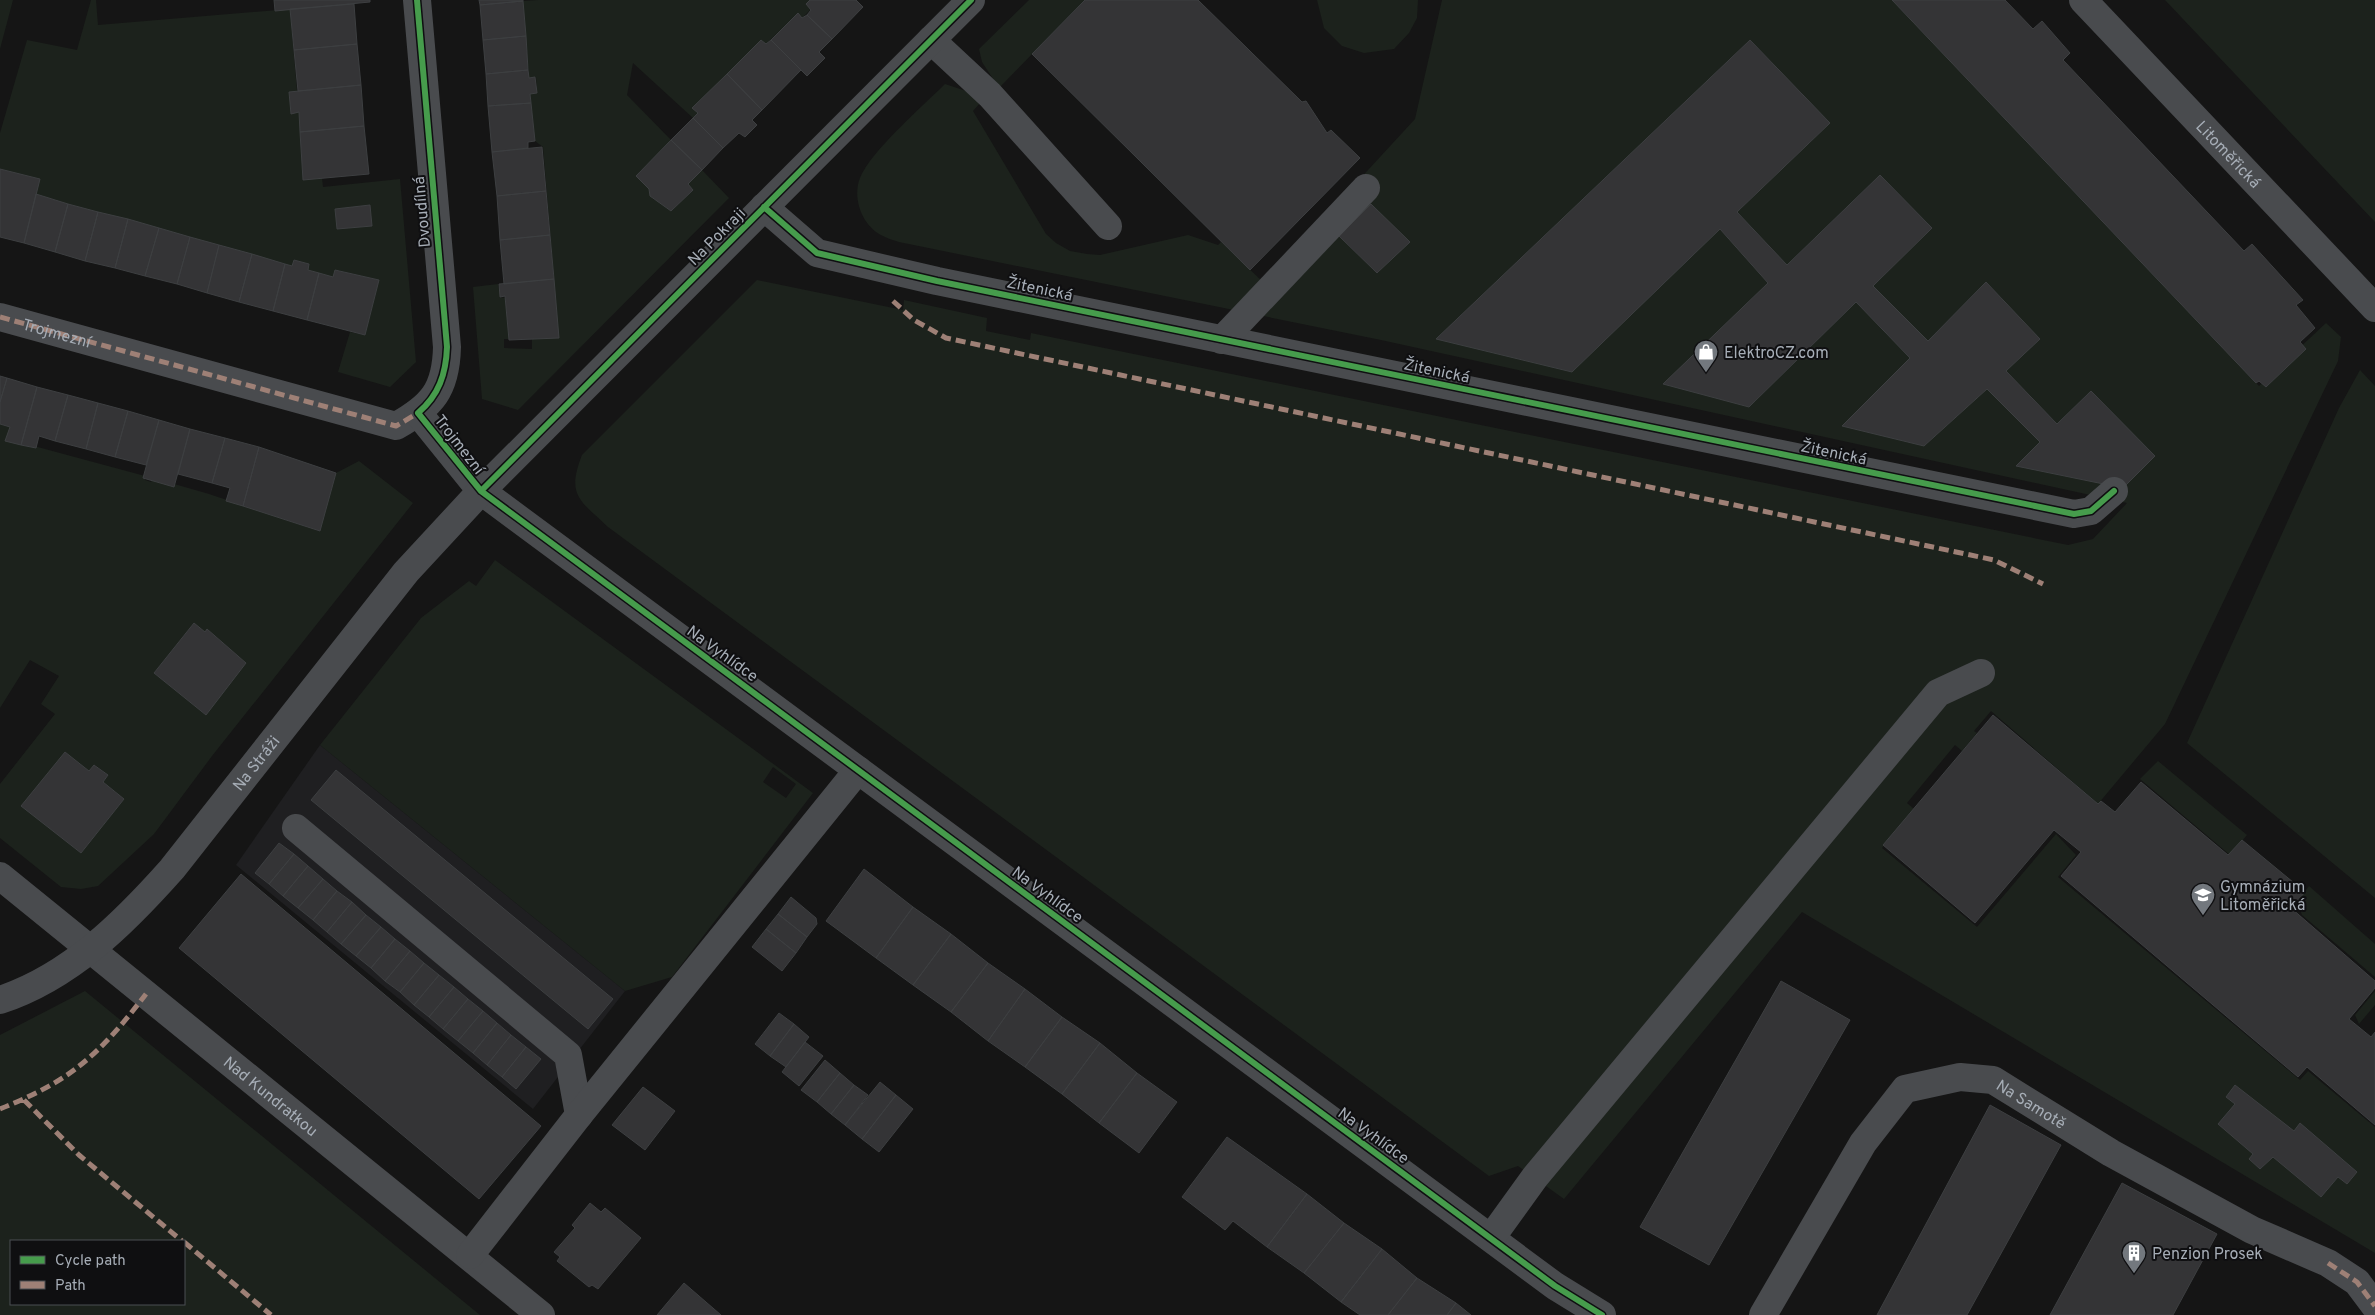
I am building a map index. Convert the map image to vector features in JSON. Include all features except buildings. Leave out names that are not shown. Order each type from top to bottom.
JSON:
[{"type":"street","name":"Dvoudílná","points":[[417,0],[447,347],[447,364],[441,384],[431,402],[418,413]]},
{"type":"street","name":"Na Pokraji","points":[[481,491],[971,0]]},
{"type":"street","name":"Litoměřická","points":[[2083,0],[2375,308]]},
{"type":"street","points":[[932,40],[990,95],[1108,226]]},
{"type":"street","points":[[1222,340],[1366,188]]},
{"type":"street","name":"Žitenická","points":[[764,207],[817,253],[913,276],[2074,514],[2091,511],[2114,491]]},
{"type":"street","name":"Trojmezní","points":[[0,316],[396,426],[418,413],[481,491]]},
{"type":"street","name":"Na Vyhlídce","points":[[481,491],[1555,1286],[1602,1315]]},
{"type":"street","name":"Na Stráži","points":[[0,1000],[56,973],[92,949],[128,917],[172,869],[406,572],[481,491]]},
{"type":"street","points":[[1491,1238],[1535,1177],[1938,693],[1981,673]]},
{"type":"street","points":[[470,1255],[579,1115],[858,770]]},
{"type":"street","points":[[296,828],[568,1055],[579,1115]]},
{"type":"street","name":"Nad Kundratkou","points":[[0,876],[542,1315]]},
{"type":"street","name":"Na Samotě","points":[[1764,1315],[1863,1144],[1905,1089],[1960,1077],[1993,1080],[2144,1172],[2252,1230],[2328,1263],[2357,1282],[2375,1306]]},
{"type":"shaded area","points":[[0,0],[13,0],[0,49]]},
{"type":"shaded area","points":[[91,0],[96,0],[98,25],[290,9],[297,91],[289,92],[291,113],[299,112],[303,179],[322,178],[323,187],[400,179],[416,362],[390,387],[338,372],[350,332],[365,335],[379,280],[336,270],[333,277],[308,270],[309,264],[294,260],[292,266],[68,204],[36,194],[40,179],[0,169],[0,133],[27,40],[77,50]],"holes":[[[370,205],[371,226],[337,229],[335,209]]]},
{"type":"shaded area","points":[[810,0],[811,9],[802,18],[797,14],[766,44],[761,40],[693,108],[698,113],[693,118],[633,63],[627,95],[671,140],[636,176],[649,189],[653,199],[663,203],[671,211],[693,190],[688,184],[702,170],[729,198],[518,410],[482,399],[473,287],[498,284],[500,297],[505,298],[509,339],[504,339],[504,348],[532,349],[532,338],[554,279],[543,147],[535,141],[530,94],[537,92],[536,77],[529,78],[523,1]]},
{"type":"shaded area","points":[[1029,0],[1085,0],[999,88],[982,62],[979,49]]},
{"type":"shaded area","points":[[1317,0],[1418,0],[1417,18],[1409,33],[1394,49],[1364,53],[1342,46],[1324,28]]},
{"type":"shaded area","points":[[1442,0],[1892,0],[2259,386],[2326,323],[2341,337],[2338,361],[2165,724],[2098,804],[1991,711],[1974,731],[1977,733],[1962,751],[1955,745],[1907,803],[1914,809],[1882,848],[1977,927],[2056,834],[2076,855],[2058,877],[2300,1080],[2308,1071],[2375,1127],[2375,1253],[1802,912],[1564,1199],[1518,1166],[1489,1176],[608,527],[578,496],[575,480],[582,455],[757,280],[903,310],[904,300],[987,318],[986,331],[1030,340],[1031,333],[2068,545],[2093,539],[2127,503],[1381,340],[899,242],[885,237],[874,230],[864,218],[858,202],[857,194],[860,178],[874,155],[945,84],[969,92],[981,102],[973,111],[1046,234],[1056,243],[1070,251],[1100,255],[1188,235],[1218,245],[1221,242],[1264,283],[1415,119]],"holes":[[[1750,40],[1830,123],[1737,212],[1787,265],[1880,175],[1932,228],[1873,286],[1928,341],[1986,282],[2003,300],[2006,371],[2057,424],[2091,391],[2154,456],[2123,488],[2017,465],[2040,442],[1987,389],[1924,446],[1843,426],[1910,358],[1856,302],[1749,407],[1664,384],[1768,283],[1720,229],[1437,339]],[[1359,215],[1379,272],[1377,273],[1339,236]]]},
{"type":"shaded area","points":[[2165,0],[2375,0],[2375,222]]},
{"type":"shaded area","points":[[2360,370],[2375,386],[2375,898],[2187,743],[2339,408]]},
{"type":"shaded area","points":[[0,424],[10,427],[8,439],[145,476],[145,480],[151,482],[153,478],[209,494],[319,531],[336,473],[359,461],[413,503],[212,756],[154,834],[98,886],[81,889],[61,887],[0,838],[0,784],[55,714],[41,704],[59,676],[30,660],[0,708]],"holes":[[[194,623],[205,632],[207,629],[246,663],[205,714],[154,673]],[[95,765],[108,775],[103,782],[124,799],[81,853],[22,806],[89,771]]]},
{"type":"shaded area","points":[[495,560],[813,793],[672,977],[625,991],[320,745],[421,618],[469,581],[476,586]],"holes":[[[773,767],[796,784],[786,798],[763,782]]]},
{"type":"shaded area","points":[[320,745],[625,991],[533,1109],[236,865]]},
{"type":"shaded area","points":[[2158,761],[2247,835],[2230,855],[2140,779]]},
{"type":"shaded area","points":[[2309,886],[2375,944],[2375,977],[2302,915],[2297,901]]},
{"type":"shaded area","points":[[85,991],[480,1315],[0,1315],[0,1035]]},
{"type":"shaded area","points":[[2375,991],[2375,1005],[2359,1024],[2355,1015]]},
{"type":"marked path","points":[[893,301],[914,320],[946,338],[1994,560],[2043,584]]},
{"type":"marked path","points":[[0,317],[396,426],[418,413],[420,415]]},
{"type":"marked path","points":[[0,1109],[40,1091],[78,1067],[106,1042],[146,994]]},
{"type":"marked path","points":[[24,1100],[79,1155],[181,1240]]},
{"type":"marked path","points":[[185,1243],[271,1315]]},
{"type":"marked path","points":[[2328,1263],[2357,1282],[2375,1306]]},
{"type":"cycle path","points":[[417,0],[447,347],[445,366],[440,383],[431,399],[418,413],[481,491],[1555,1286],[1602,1315]]},
{"type":"cycle path","points":[[481,491],[971,0]]},
{"type":"cycle path","points":[[764,207],[817,253],[937,281],[2074,514],[2091,511],[2114,491]]},
{"type":"place","name":"ElektroCZ.com","points":[[1706,373]]},
{"type":"place","name":"Gymnázium Litoměřická","points":[[2203,916]]},
{"type":"place","name":"Penzion Prosek","points":[[2134,1274]]}]
